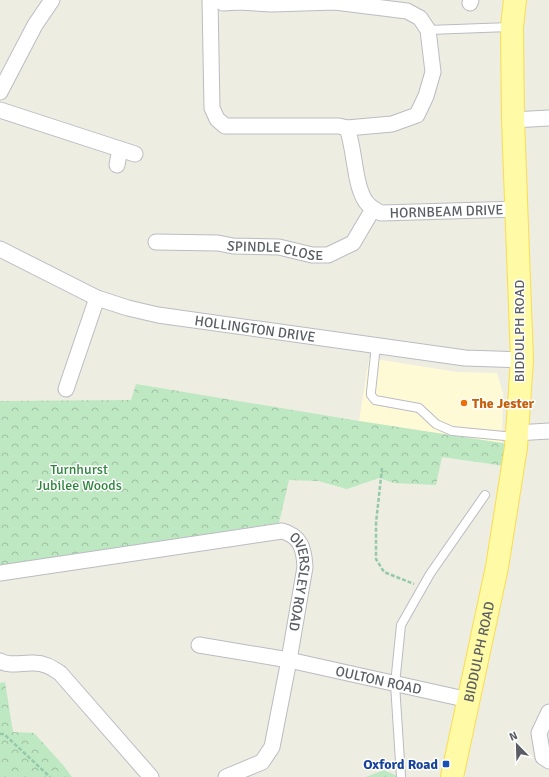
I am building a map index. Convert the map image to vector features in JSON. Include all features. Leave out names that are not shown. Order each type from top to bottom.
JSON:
[{"type":"main road","name":"BIDDULPH ROAD","points":[[452,777],[497,567],[516,447],[522,360],[513,120],[512,27],[516,0]]},
{"type":"street","points":[[0,92],[35,25],[52,0]]},
{"type":"street","points":[[210,0],[212,108],[216,119],[226,126],[347,128],[392,124],[417,115],[426,96],[433,72],[428,30],[420,18],[407,11],[335,1],[272,4],[239,2],[223,3],[219,0]]},
{"type":"street","points":[[0,110],[135,154]]},
{"type":"street","points":[[513,120],[549,118]]},
{"type":"street","name":"HORNBEAM DRIVE","points":[[347,128],[360,187],[366,201],[372,209],[381,213],[516,209]]},
{"type":"street","points":[[117,165],[120,149]]},
{"type":"street","name":"SPINDLE CLOSE","points":[[156,242],[218,243],[233,246],[279,247],[312,255],[328,255],[353,243],[372,209]]},
{"type":"street","name":"HOLLINGTON DRIVE","points":[[0,249],[97,298],[128,308],[158,315],[465,358],[522,360]]},
{"type":"street","points":[[66,389],[97,298]]},
{"type":"street","points":[[516,435],[549,431]]},
{"type":"street","name":"OVERSLEY ROAD","points":[[0,573],[282,531],[290,534],[299,541],[304,553],[305,567],[272,747],[262,762],[226,777]]},
{"type":"street","name":"OULTON ROAD","points":[[199,645],[289,660],[469,700]]},
{"type":"street","points":[[0,661],[11,664],[36,662],[49,666],[60,673],[152,777]]},
{"type":"street","points":[[549,712],[539,733],[543,757],[549,762]]},
{"type":"lane","points":[[428,30],[512,27]]},
{"type":"lane","points":[[376,345],[371,392],[371,395],[375,400],[419,408],[436,424],[452,431],[516,435]]},
{"type":"lane","points":[[401,777],[395,684],[401,625],[430,574],[485,495]]},
{"type":"path","points":[[382,468],[376,523],[376,559],[384,572],[422,587]]},
{"type":"path","points":[[0,734],[4,734],[50,777]]},
{"type":"shaded area","points":[[369,358],[457,372],[497,373],[503,393],[502,443],[359,421]]},
{"type":"green space","name":"Turnhurst Jubilee Woods","points":[[136,384],[502,443],[516,447],[512,467],[442,457],[436,485],[394,483],[379,478],[347,489],[318,481],[289,480],[279,523],[0,566],[0,401],[131,400]]},
{"type":"green space","points":[[5,682],[13,732],[34,733],[72,777],[0,777],[0,683]]},
{"type":"green space","points":[[384,770],[399,777],[366,777]]},
{"type":"place","name":"The Jester","points":[[464,403]]},
{"type":"place","name":"Oxford Road","points":[[446,764]]}]
